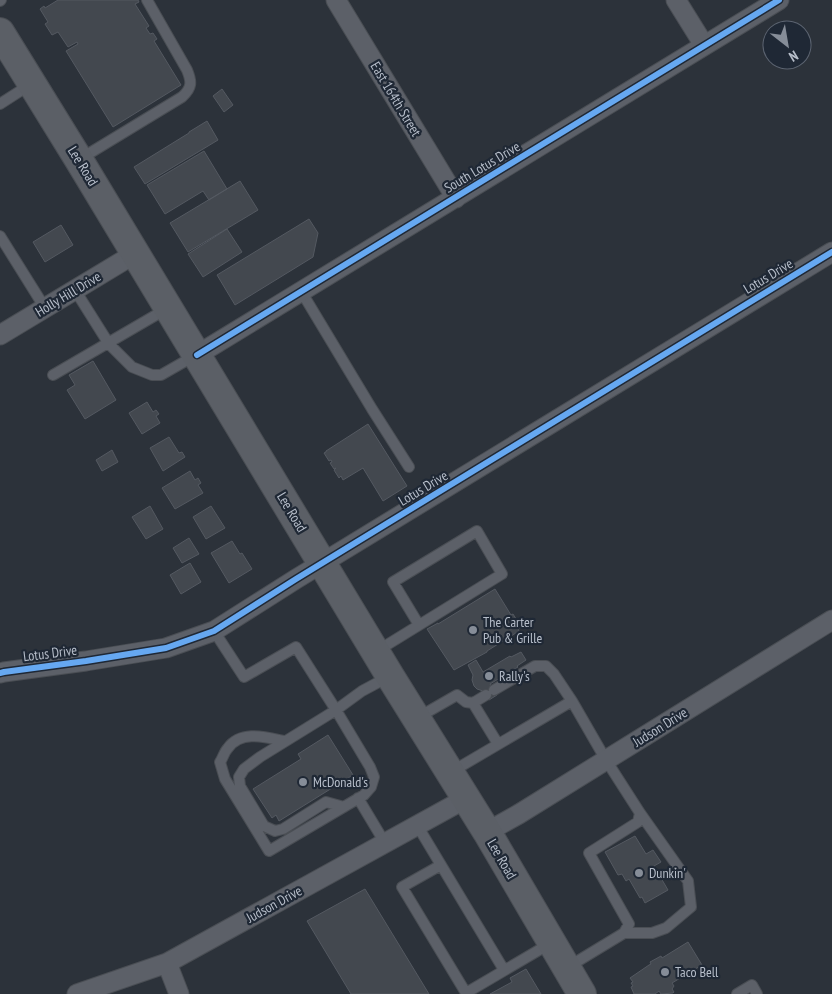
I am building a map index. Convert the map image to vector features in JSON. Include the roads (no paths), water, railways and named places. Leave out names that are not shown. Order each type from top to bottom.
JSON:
[{"type":"main road","name":"Lee Road","points":[[0,32],[11,57],[32,84],[80,160],[390,676],[487,832],[582,994]]},
{"type":"street","name":"East 164th Street","points":[[336,0],[456,198]]},
{"type":"street","points":[[676,0],[704,46]]},
{"type":"street","name":"South Lotus Drive","points":[[197,355],[779,0]]},
{"type":"street","name":"Lotus Drive","points":[[0,673],[166,648],[214,631],[832,252]]},
{"type":"street","name":"Holly Hill Drive","points":[[0,335],[136,253]]},
{"type":"street","name":"Judson Drive","points":[[487,832],[832,620]]},
{"type":"street","name":"Judson Drive","points":[[77,994],[168,963],[465,798]]},
{"type":"street","points":[[168,963],[180,994]]},
{"type":"lane","points":[[80,160],[182,97],[188,92],[191,85],[191,79],[187,70],[147,0]]},
{"type":"lane","points":[[0,104],[32,84]]},
{"type":"lane","points":[[0,236],[45,308]]},
{"type":"lane","points":[[75,290],[109,344],[132,367],[152,375],[161,375],[197,355]]},
{"type":"lane","points":[[301,291],[409,467]]},
{"type":"lane","points":[[53,375],[169,308]]},
{"type":"lane","points":[[376,652],[502,574],[477,532],[393,582],[419,625]]},
{"type":"lane","points":[[214,631],[244,677],[296,647],[336,710],[374,777],[371,787],[364,795],[269,851],[225,779],[220,762],[227,748],[237,738],[250,736],[284,741]]},
{"type":"lane","points":[[417,718],[457,695],[466,702],[473,703],[535,666],[546,666],[554,674],[640,813],[688,881],[691,908],[666,928],[652,934],[624,933]]},
{"type":"lane","points":[[344,807],[326,802],[275,832],[264,826],[240,786],[239,777],[249,764],[336,710],[362,691],[390,676]]},
{"type":"lane","points":[[450,773],[572,701]]},
{"type":"lane","points":[[473,703],[498,744]]},
{"type":"lane","points":[[358,798],[385,843]]},
{"type":"lane","points":[[567,967],[624,933],[629,924],[589,853],[638,822],[640,813]]},
{"type":"lane","points":[[417,825],[504,970]]},
{"type":"lane","points":[[441,865],[402,887],[466,993],[552,942]]},
{"type":"lane","points":[[737,994],[752,985],[757,994]]},
{"type":"place","name":"The Carter Pub & Grille","points":[[473,630]]},
{"type":"place","name":"Rally's","points":[[489,676]]},
{"type":"place","name":"McDonald's","points":[[303,782]]},
{"type":"place","name":"Dunkin'","points":[[639,873]]},
{"type":"place","name":"Taco Bell","points":[[665,972]]}]
